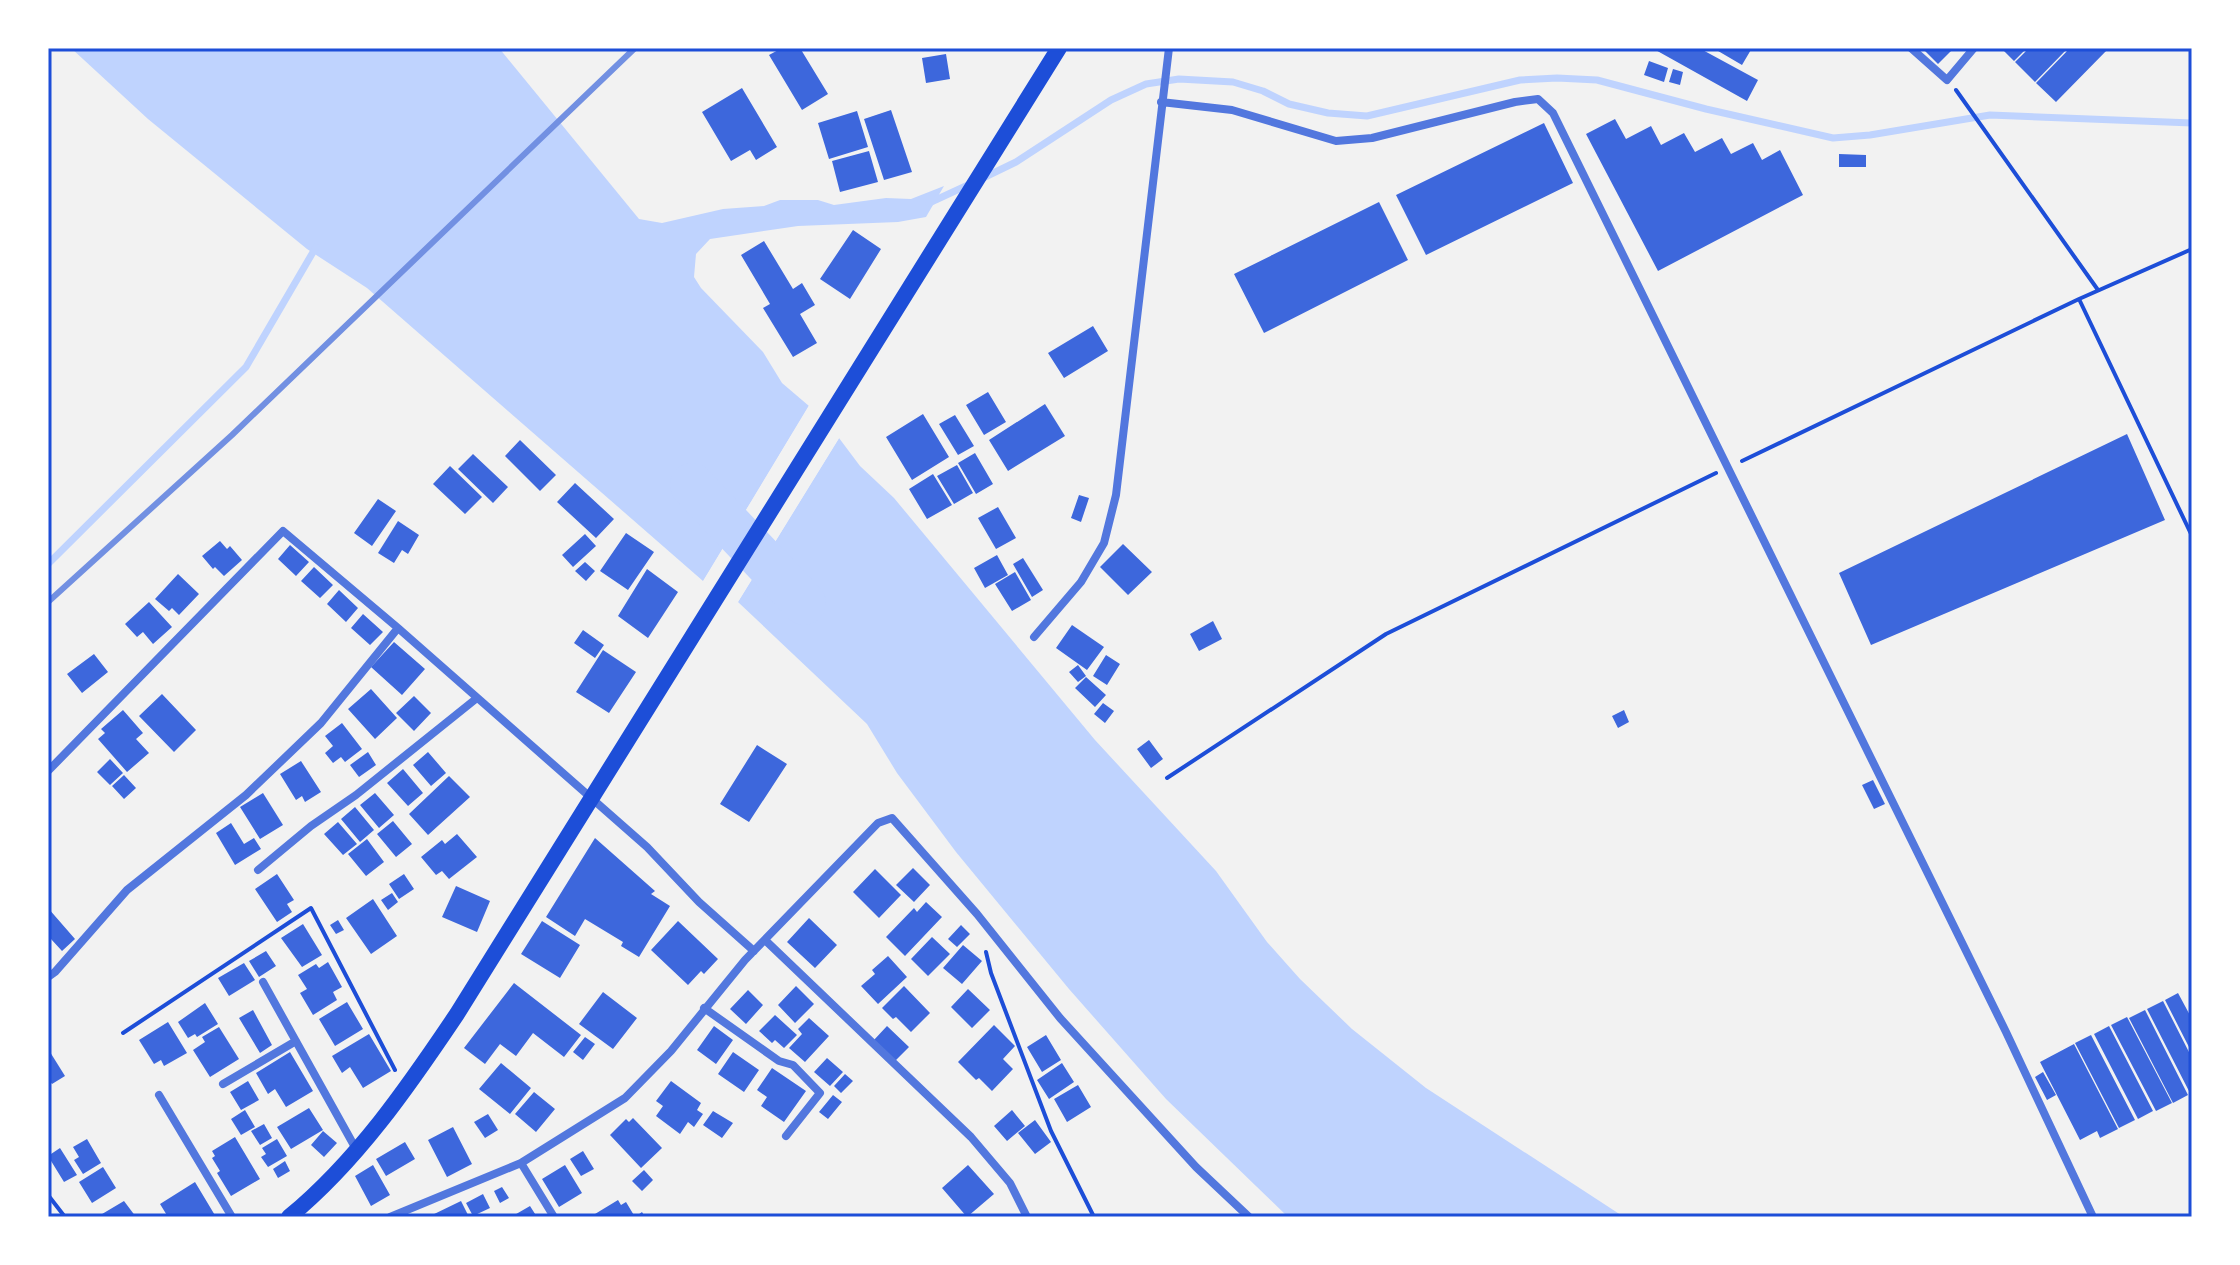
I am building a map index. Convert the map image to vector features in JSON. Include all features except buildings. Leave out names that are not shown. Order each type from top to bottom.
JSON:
[{"type":"main road","points":[[289,1217],[381,1123],[420,1069],[1059,48]]},
{"type":"street","points":[[1911,48],[1947,80],[1974,48]]},
{"type":"street","points":[[1034,637],[1081,582],[1104,543],[1116,495],[1168,51]]},
{"type":"street","points":[[1161,102],[1232,110],[1336,141],[1372,138],[1538,99],[1553,113],[2006,1032],[2093,1217]]},
{"type":"street","points":[[48,771],[283,531],[647,847],[699,902],[754,951]]},
{"type":"street","points":[[48,977],[127,890],[246,795],[321,723],[398,628]]},
{"type":"street","points":[[258,870],[477,698]]},
{"type":"street","points":[[390,1217],[521,1163],[625,1098],[671,1051],[754,951],[878,823],[892,818],[977,914],[1060,1018],[1196,1167],[1249,1217]]},
{"type":"street","points":[[765,940],[971,1137],[1010,1183],[1027,1217]]},
{"type":"street","points":[[263,982],[356,1149]]},
{"type":"street","points":[[704,1008],[779,1061],[793,1065],[820,1093],[786,1136]]},
{"type":"street","points":[[223,1084],[296,1041]]},
{"type":"street","points":[[159,1095],[232,1217]]},
{"type":"street","points":[[521,1163],[554,1217]]},
{"type":"path","points":[[1969,104],[2098,290]]},
{"type":"path","points":[[1167,778],[1386,634],[2079,299],[2192,249]]},
{"type":"path","points":[[2079,299],[2192,536]]},
{"type":"path","points":[[977,914],[991,973],[1051,1131],[1094,1217]]},
{"type":"path","points":[[48,1195],[65,1217]]},
{"type":"water","points":[[71,48],[499,48],[639,219],[662,223],[723,209],[764,206],[780,200],[818,200],[834,205],[886,198],[911,199],[944,186],[926,217],[898,222],[798,226],[710,239],[696,254],[694,277],[701,288],[763,352],[782,383],[809,406],[703,581],[367,288],[307,249],[148,119]]},
{"type":"water","points":[[839,438],[860,466],[894,498],[1095,740],[1216,871],[1267,942],[1300,979],[1352,1029],[1426,1088],[1624,1217],[1288,1217],[1166,1099],[1069,989],[956,852],[897,773],[867,724],[738,602]]},
{"type":"pier","points":[[811,402],[812,408],[706,583],[701,585]]},
{"type":"pier","points":[[838,434],[841,435],[736,605],[735,600]]},
{"type":"waterway","points":[[983,178],[1016,162],[1111,100],[1146,84],[1179,79],[1233,82],[1263,91],[1289,104],[1328,113],[1367,116],[1520,80],[1597,80],[1833,138],[1990,115],[2192,123]]},
{"type":"waterway","points":[[929,203],[968,185]]},
{"type":"waterway","points":[[48,564],[246,367],[316,247]]},
{"type":"waterway","points":[[692,485],[804,603]]},
{"type":"railway","points":[[48,602],[232,435],[635,48]]}]
